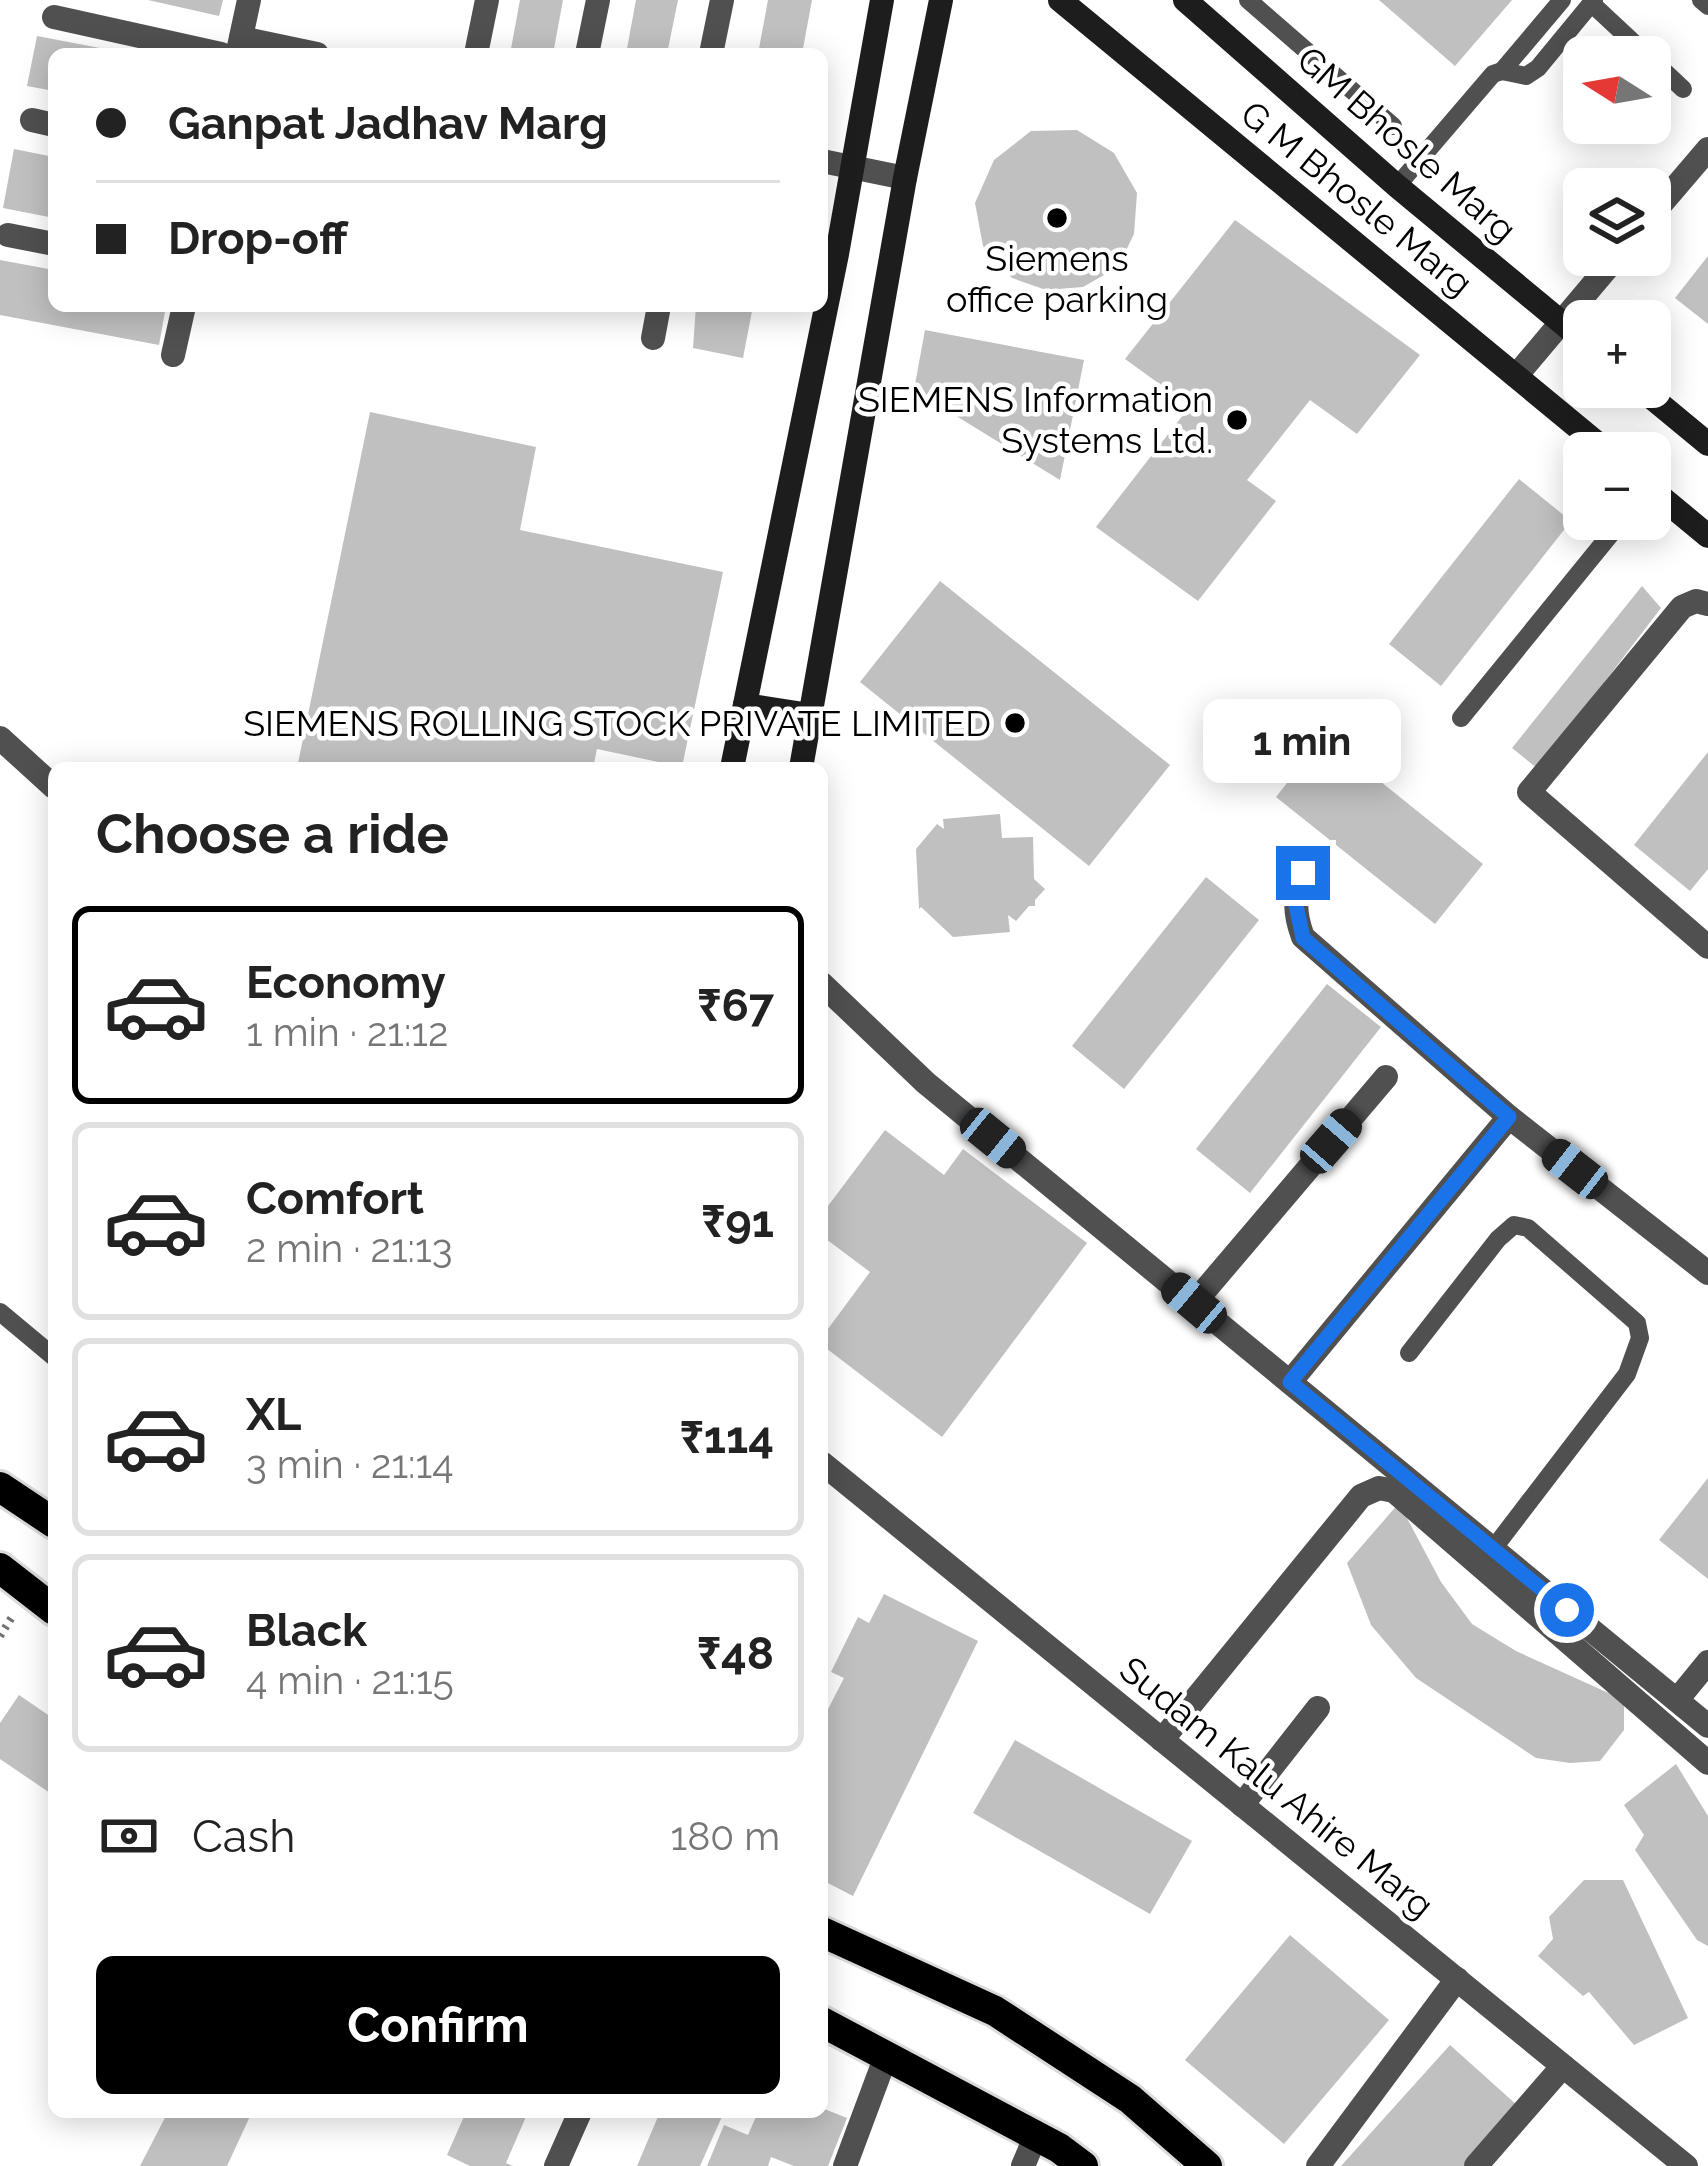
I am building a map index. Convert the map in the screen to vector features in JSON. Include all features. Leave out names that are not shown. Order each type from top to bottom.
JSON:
[{"type":"main road","points":[[828,285],[882,0]]},
{"type":"main road","points":[[802,762],[941,0]]},
{"type":"main road","name":"G M Bhosle Marg","points":[[1060,0],[1584,432]]},
{"type":"main road","name":"GM Bhosle Marg","points":[[1185,0],[1561,322]]},
{"type":"main road","points":[[733,762],[823,312]]},
{"type":"main road","points":[[1665,408],[1708,444]]},
{"type":"main road","points":[[1671,505],[1708,536]]},
{"type":"main road","points":[[745,705],[810,716]]},
{"type":"main road","points":[[0,1487],[48,1519]]},
{"type":"main road","points":[[0,1568],[48,1605]]},
{"type":"main road","points":[[828,1935],[995,2011],[1130,2099],[1207,2166]]},
{"type":"main road","points":[[828,2026],[1036,2135],[1083,2166]]},
{"type":"street","points":[[233,48],[249,0]]},
{"type":"street","points":[[477,48],[487,0]]},
{"type":"street","points":[[588,48],[598,0]]},
{"type":"street","points":[[712,48],[722,0]]},
{"type":"street","points":[[54,17],[227,48]]},
{"type":"street","points":[[1671,192],[1708,149]]},
{"type":"street","points":[[828,162],[905,178]]},
{"type":"street","points":[[8,235],[48,243]]},
{"type":"street","points":[[1516,376],[1600,276]]},
{"type":"street","points":[[173,356],[183,312]]},
{"type":"street","points":[[652,338],[658,312]]},
{"type":"street","points":[[1705,938],[1529,792],[1682,607],[1696,601],[1708,604]]},
{"type":"street","points":[[0,738],[48,782]]},
{"type":"street","points":[[1303,873],[1294,896],[1303,938],[1509,1117],[1708,1273]]},
{"type":"street","points":[[828,990],[926,1083],[1708,1726]]},
{"type":"street","points":[[1194,1303],[1386,1077]]},
{"type":"street","points":[[1290,1382],[1509,1117]]},
{"type":"street","name":"Sudam Kalu Ahire Marg","points":[[828,1468],[1686,2166]]},
{"type":"street","points":[[1162,1740],[1361,1496],[1379,1488],[1394,1490],[1708,1763]]},
{"type":"street","points":[[1677,1700],[1708,1662]]},
{"type":"street","points":[[1242,1805],[1318,1708]]},
{"type":"street","points":[[1318,2166],[1456,1979]]},
{"type":"street","points":[[844,2166],[886,2056]]},
{"type":"street","points":[[1477,2166],[1563,2066]]},
{"type":"street","points":[[556,2166],[577,2118]]},
{"type":"street","points":[[1023,2166],[1036,2135]]},
{"type":"lane","points":[[1248,0],[1393,126]]},
{"type":"lane","points":[[1502,71],[1562,0]]},
{"type":"lane","points":[[1701,0],[1708,6]]},
{"type":"lane","points":[[1397,186],[1493,74],[1526,76],[1538,68],[1593,2],[1627,36]]},
{"type":"lane","points":[[1671,78],[1682,88]]},
{"type":"lane","points":[[1460,718],[1607,540]]},
{"type":"lane","points":[[1409,1353],[1498,1239],[1514,1226],[1528,1228],[1637,1323],[1640,1338],[1627,1374],[1493,1549]]},
{"type":"lane","points":[[0,1312],[48,1353]]},
{"type":"building","points":[[148,0],[223,0],[219,16]]},
{"type":"building","points":[[520,0],[563,0],[554,48],[511,48]]},
{"type":"building","points":[[636,0],[678,0],[668,48],[627,48]]},
{"type":"building","points":[[768,0],[812,0],[803,48],[759,48]]},
{"type":"building","points":[[1379,0],[1512,0],[1455,66]]},
{"type":"building","points":[[37,36],[100,48],[48,48],[48,90],[27,86]]},
{"type":"building","name":"Siemens office parking","points":[[1077,130],[1114,153],[1137,193],[1134,234],[1118,267],[1083,287],[1046,290],[1012,278],[983,246],[975,203],[994,160],[1031,131]]},
{"type":"building","points":[[14,149],[48,156],[48,217],[3,208]]},
{"type":"building","name":"SIEMENS Information Systems Ltd.","points":[[1235,220],[1420,355],[1357,434],[1310,400],[1247,480],[1276,501],[1198,601],[1096,527],[1190,406],[1125,359]]},
{"type":"building","points":[[1708,256],[1708,324],[1675,298]]},
{"type":"building","points":[[0,260],[48,269],[48,312],[165,312],[159,345],[0,315]]},
{"type":"building","points":[[696,312],[752,312],[743,358],[693,348]]},
{"type":"building","points":[[925,330],[1084,360],[1060,480],[914,390]]},
{"type":"building","points":[[370,412],[536,447],[520,530],[723,572],[683,762],[658,762],[597,749],[594,762],[298,762]]},
{"type":"building","points":[[1519,479],[1563,515],[1563,531],[1441,686],[1389,644]]},
{"type":"building","name":"SIEMENS ROLLING STOCK PRIVATE LIMITED","points":[[940,581],[1170,765],[1089,866],[860,682]]},
{"type":"building","points":[[1642,586],[1661,608],[1538,769],[1512,748]]},
{"type":"building","points":[[1324,736],[1483,864],[1435,924],[1276,797]]},
{"type":"building","points":[[1708,752],[1708,869],[1690,891],[1634,845]]},
{"type":"building","points":[[1000,814],[1002,838],[1033,837],[1034,879],[1045,889],[1035,906],[1029,906],[1016,921],[1008,915],[1010,932],[953,937],[919,909],[916,849],[937,824],[944,829],[943,819]]},
{"type":"building","points":[[1206,877],[1259,920],[1124,1089],[1072,1046]]},
{"type":"building","points":[[1327,984],[1381,1027],[1250,1193],[1196,1149]]},
{"type":"building","points":[[885,1130],[944,1175],[963,1149],[1087,1243],[942,1437],[828,1350],[828,1329],[870,1272],[828,1240],[828,1206]]},
{"type":"building","points":[[1708,1478],[1708,1579],[1659,1540]]},
{"type":"building","points":[[1399,1503],[1441,1582],[1472,1624],[1516,1651],[1624,1700],[1624,1730],[1600,1761],[1536,1758],[1416,1678],[1371,1625],[1347,1563]]},
{"type":"building","points":[[884,1594],[978,1641],[853,1896],[828,1883],[828,1709],[844,1678],[831,1672],[858,1617],[869,1623]]},
{"type":"building","points":[[19,1695],[48,1715],[48,1792],[0,1759],[0,1723]]},
{"type":"building","points":[[1015,1740],[1192,1841],[1150,1914],[973,1813]]},
{"type":"building","points":[[1676,1764],[1708,1816],[1708,1946],[1697,1940],[1635,1850],[1644,1835],[1624,1805]]},
{"type":"building","points":[[1584,1880],[1623,1880],[1688,2018],[1634,2045],[1589,1992],[1583,1996],[1538,1956],[1553,1939],[1549,1917]]},
{"type":"building","points":[[1290,1935],[1389,2020],[1284,2144],[1185,2060]]},
{"type":"building","points":[[1450,2045],[1518,2106],[1464,2166],[1341,2166]]},
{"type":"building","points":[[828,2110],[847,2118],[828,2166],[794,2166],[771,2157],[768,2166],[707,2166],[724,2125],[748,2135],[755,2118],[828,2118]]},
{"type":"building","points":[[165,2118],[249,2118],[227,2166],[140,2166]]},
{"type":"building","points":[[463,2118],[525,2118],[506,2163],[513,2166],[470,2166],[447,2155]]},
{"type":"building","points":[[657,2118],[721,2118],[700,2166],[637,2166]]},
{"type":"place","name":"Siemens office parking","points":[[1057,218]]},
{"type":"place","name":"SIEMENS Information Systems Ltd.","points":[[1237,420]]},
{"type":"place","name":"SIEMENS ROLLING STOCK PRIVATE LIMITED","points":[[1015,723]]},
{"type":"route","points":[[1303,873],[1294,896],[1303,938],[1509,1117],[1290,1382],[1567,1610]]}]
